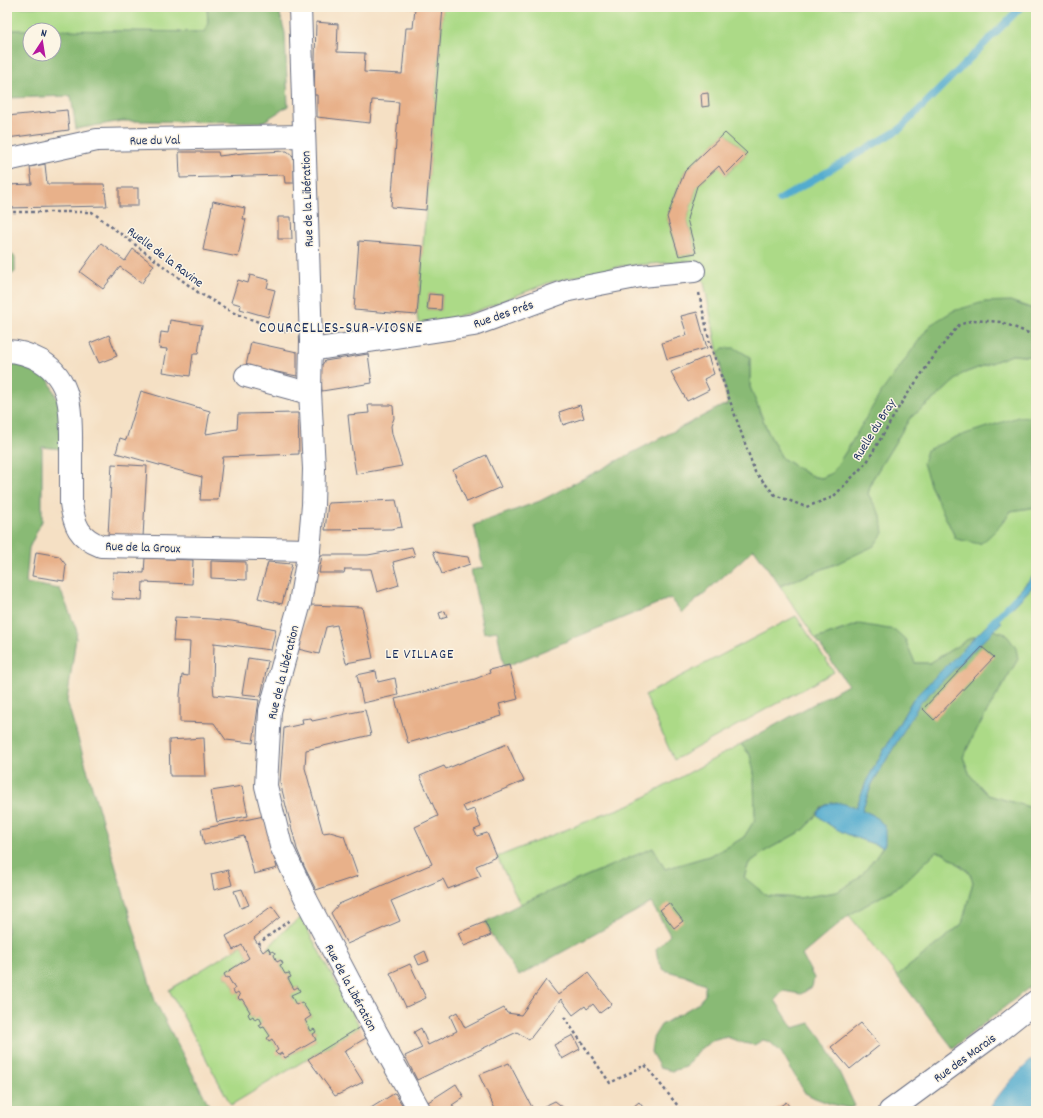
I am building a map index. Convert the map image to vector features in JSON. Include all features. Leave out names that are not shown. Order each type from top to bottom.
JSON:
[{"type":"street","name":"Rue de la Libération","points":[[300,7],[311,345],[310,391],[314,469],[313,506],[309,550],[300,603],[270,711],[266,786],[281,846],[307,901],[376,1032],[420,1111]]},
{"type":"street","name":"Rue du Val","points":[[7,160],[97,140],[304,136]]},
{"type":"street","name":"Rue des Prés","points":[[311,345],[474,325],[569,290],[641,276],[694,271]]},
{"type":"street","name":"Rue de la Groux","points":[[7,351],[21,352],[34,357],[49,366],[62,382],[69,401],[71,419],[71,503],[73,515],[80,532],[89,540],[101,546],[309,550]]},
{"type":"street","points":[[246,376],[301,391],[310,391]]},
{"type":"street","name":"Rue des Marais","points":[[890,1111],[996,1033],[1036,1001]]},
{"type":"path","name":"Ruelle de la Ravine","points":[[7,212],[92,212],[199,293],[234,313],[311,345]]},
{"type":"path","name":"Ruelle du Bray","points":[[694,271],[710,344],[755,472],[775,495],[806,507],[834,497],[867,462],[902,402],[937,352],[959,325],[973,320],[1000,322],[1036,336]]},
{"type":"path","points":[[258,944],[280,928]]},
{"type":"path","points":[[564,1017],[610,1082],[645,1065],[682,1111]]},
{"type":"green space","points":[[7,7],[207,7],[208,23],[205,32],[62,31],[62,22],[22,22],[22,30],[7,30]]},
{"type":"green space","points":[[207,7],[278,7],[285,33],[288,106],[263,122],[122,121],[76,129],[71,96],[7,98],[7,30],[22,30],[22,62],[62,62],[62,30],[204,32],[208,23]]},
{"type":"green space","points":[[443,7],[1036,7],[1036,310],[1010,301],[847,450],[832,473],[822,478],[815,477],[804,472],[782,458],[768,432],[750,387],[750,357],[723,348],[718,353],[704,282],[693,261],[621,266],[548,283],[477,311],[419,326],[417,315]],"holes":[[[725,133],[747,153],[726,175],[719,166],[697,186],[687,219],[696,253],[679,256],[667,217],[685,171]],[[429,294],[442,295],[441,310],[427,309]]]},
{"type":"green space","points":[[7,251],[15,257],[15,272],[7,278]]},
{"type":"green space","points":[[1010,301],[1036,310],[1036,357],[1012,355],[962,374],[910,418],[872,480],[868,494],[881,516],[883,533],[874,546],[838,563],[780,586],[754,549],[682,613],[671,598],[504,666],[497,631],[484,633],[471,570],[483,568],[474,525],[540,501],[722,406],[728,405],[718,353],[723,348],[735,348],[750,357],[750,387],[768,432],[782,458],[804,472],[815,477],[822,478],[832,473],[880,394],[930,325],[953,311],[984,302]]},
{"type":"green space","points":[[1012,355],[1036,357],[1036,418],[1018,417],[930,485],[956,539],[1004,522],[1011,511],[1036,507],[1036,573],[1008,603],[1013,607],[1036,583],[1036,809],[988,795],[970,775],[963,757],[977,729],[1018,659],[1006,634],[993,630],[1001,622],[996,616],[977,636],[970,638],[930,663],[915,663],[905,639],[858,624],[816,639],[780,586],[838,563],[881,516],[868,494],[872,480],[910,418],[962,374]]},
{"type":"green space","points":[[15,364],[33,368],[48,378],[63,413],[62,449],[42,447],[42,521],[29,548],[26,583],[60,589],[77,631],[67,701],[155,1001],[212,1111],[7,1111],[7,367]]},
{"type":"green space","points":[[1018,417],[1036,418],[1036,507],[1011,511],[997,529],[980,544],[956,539],[930,485],[923,463],[927,450],[956,437]]},
{"type":"green space","points":[[796,616],[834,672],[674,760],[645,695]]},
{"type":"green space","points":[[859,624],[895,630],[905,639],[915,663],[930,663],[970,638],[977,636],[913,699],[867,780],[856,808],[833,802],[822,807],[805,829],[767,850],[749,863],[744,877],[767,896],[799,898],[837,892],[859,878],[885,843],[873,815],[862,810],[872,784],[920,703],[993,630],[1006,634],[1016,648],[1018,659],[977,729],[963,757],[970,775],[988,795],[1036,809],[1036,982],[953,1048],[897,976],[962,924],[973,882],[969,872],[944,853],[936,852],[901,885],[849,915],[802,955],[814,978],[812,987],[801,994],[783,991],[775,1000],[793,1028],[810,1023],[826,1044],[855,1106],[849,1108],[831,1104],[805,1093],[781,1052],[770,1042],[763,1040],[754,1045],[743,1043],[727,1037],[712,1041],[700,1049],[686,1067],[672,1071],[660,1068],[651,1052],[653,1038],[661,1025],[697,1004],[705,995],[705,984],[664,970],[658,960],[656,949],[670,935],[651,903],[519,976],[491,935],[485,922],[520,904],[653,848],[665,869],[709,856],[744,837],[755,819],[754,772],[750,755],[741,744],[848,685],[816,639]]},
{"type":"green space","points":[[741,744],[750,755],[754,772],[755,819],[744,837],[709,856],[665,869],[653,848],[520,904],[497,857],[636,802]]},
{"type":"green space","points":[[817,814],[838,830],[883,847],[859,878],[837,892],[799,898],[767,896],[744,878],[749,863],[767,850],[805,829]]},
{"type":"green space","points":[[936,852],[944,853],[969,873],[973,882],[962,924],[897,976],[849,915],[901,885]]},
{"type":"green space","points":[[301,918],[360,1027],[231,1105],[169,990],[242,945],[249,958],[224,974],[226,978],[228,977],[235,989],[233,990],[235,993],[238,992],[240,996],[238,998],[240,1000],[242,999],[250,1012],[248,1014],[250,1018],[253,1016],[255,1019],[259,1017],[262,1023],[259,1025],[261,1028],[264,1027],[270,1036],[269,1041],[272,1039],[278,1050],[276,1052],[278,1055],[282,1053],[285,1058],[316,1040],[313,1034],[316,1032],[314,1029],[311,1031],[305,1020],[311,1016],[302,1002],[296,1005],[291,995],[300,990],[298,987],[294,989],[288,978],[291,977],[289,973],[285,974],[280,965],[283,964],[281,960],[277,962],[272,951],[271,953],[268,948],[286,929]]},
{"type":"water","points":[[1036,573],[1036,583],[1013,607],[1008,603]]},
{"type":"water","points":[[996,616],[1002,622],[920,703],[872,784],[862,810],[873,815],[885,826],[885,843],[883,847],[838,830],[823,820],[817,814],[825,805],[830,803],[840,803],[856,808],[867,780],[913,699]]},
{"type":"water","points":[[1036,1056],[1036,1111],[988,1111],[1010,1082]]},
{"type":"building","points":[[406,7],[443,7],[426,210],[391,207],[399,102],[372,100],[370,123],[317,117],[317,95],[314,95],[316,22],[338,24],[337,52],[365,53],[364,72],[402,74],[406,28],[413,28],[415,9]]},
{"type":"building","points":[[708,93],[709,106],[702,107],[701,94]]},
{"type":"building","points":[[67,110],[69,130],[7,138],[7,116]]},
{"type":"building","points":[[725,133],[747,153],[725,175],[719,166],[697,186],[687,219],[696,253],[679,256],[667,217],[685,171]]},
{"type":"building","points":[[287,151],[293,156],[294,183],[285,183],[284,175],[180,178],[179,152],[218,152],[219,156],[243,153]]},
{"type":"building","points":[[45,164],[47,184],[104,184],[107,206],[7,208],[7,185],[32,184],[30,167]]},
{"type":"building","points":[[119,188],[138,188],[138,206],[119,206]]},
{"type":"building","points":[[213,201],[245,208],[243,219],[246,219],[238,257],[203,250]]},
{"type":"building","points":[[278,217],[291,217],[292,239],[278,239]]},
{"type":"building","points":[[359,241],[423,246],[417,315],[354,310]]},
{"type":"building","points":[[101,243],[125,261],[133,249],[154,265],[142,283],[120,267],[103,289],[80,272]]},
{"type":"building","points":[[250,275],[269,280],[267,288],[275,290],[268,317],[240,309],[241,305],[231,302],[238,280],[248,283]]},
{"type":"building","points":[[429,294],[442,295],[441,310],[427,309]]},
{"type":"building","points":[[697,312],[707,348],[667,359],[662,343],[687,335],[681,316]]},
{"type":"building","points":[[170,320],[202,325],[198,354],[193,354],[190,376],[163,372],[167,349],[159,348],[161,332],[168,333]]},
{"type":"building","points":[[109,335],[117,356],[99,363],[90,343]]},
{"type":"building","points":[[251,342],[297,352],[297,376],[246,366]]},
{"type":"building","points":[[368,354],[372,383],[322,391],[320,367],[325,361]]},
{"type":"building","points":[[708,356],[714,374],[704,379],[709,390],[687,401],[671,372]]},
{"type":"building","points":[[141,391],[210,411],[206,434],[237,429],[238,414],[298,413],[299,454],[223,457],[218,500],[200,500],[202,477],[116,453],[120,438],[126,440]]},
{"type":"building","points":[[368,405],[393,406],[394,418],[391,426],[392,434],[402,466],[356,474],[348,415],[369,413]]},
{"type":"building","points":[[580,405],[584,418],[563,425],[559,412]]},
{"type":"building","points":[[486,455],[501,487],[467,502],[453,470]]},
{"type":"building","points":[[112,464],[147,466],[143,537],[108,535]]},
{"type":"building","points":[[396,500],[402,527],[391,529],[325,530],[328,503]]},
{"type":"building","points":[[412,547],[415,556],[393,562],[399,585],[377,592],[371,569],[345,569],[344,573],[319,573],[322,555],[368,555]]},
{"type":"building","points":[[433,551],[468,557],[470,564],[442,574]]},
{"type":"building","points":[[36,552],[59,556],[66,565],[64,581],[32,576]]},
{"type":"building","points":[[145,558],[193,560],[192,584],[143,582],[142,600],[112,599],[113,572],[144,573]]},
{"type":"building","points":[[211,561],[246,562],[246,580],[211,578]]},
{"type":"building","points":[[268,562],[292,564],[282,604],[258,598]]},
{"type":"building","points":[[310,605],[362,607],[373,658],[346,663],[337,625],[326,627],[319,654],[298,649]]},
{"type":"building","points":[[445,611],[447,617],[441,619],[439,613]]},
{"type":"building","points":[[175,617],[232,621],[276,629],[271,650],[214,643],[214,695],[259,700],[253,743],[226,740],[214,723],[180,722],[182,675],[188,676],[190,642],[173,641]]},
{"type":"building","points":[[982,647],[994,657],[934,720],[923,709]]},
{"type":"building","points":[[248,658],[268,661],[261,696],[242,694]]},
{"type":"building","points":[[509,665],[518,699],[499,704],[502,716],[408,743],[395,699],[475,679],[490,673],[489,670]]},
{"type":"building","points":[[376,671],[378,682],[395,678],[398,695],[363,703],[357,675]]},
{"type":"building","points":[[365,710],[371,735],[306,750],[305,768],[323,833],[330,832],[344,836],[358,876],[316,890],[297,849],[280,782],[284,728],[303,724],[302,719],[311,718],[312,721]]},
{"type":"building","points":[[204,738],[206,776],[170,776],[169,740]]},
{"type":"building","points":[[507,744],[524,781],[463,806],[466,812],[474,809],[481,827],[474,830],[477,836],[487,833],[497,857],[476,866],[481,876],[448,889],[443,879],[391,901],[400,921],[347,944],[331,913],[339,904],[432,864],[415,827],[438,816],[420,776],[444,766],[446,769]]},
{"type":"building","points":[[242,786],[248,816],[217,822],[211,791]]},
{"type":"building","points":[[264,816],[277,868],[254,874],[244,836],[204,845],[201,829]]},
{"type":"building","points":[[228,870],[232,885],[214,890],[211,874]]},
{"type":"building","points":[[242,889],[249,905],[241,908],[234,891]]},
{"type":"building","points":[[669,903],[683,921],[674,928],[660,910]]},
{"type":"building","points":[[272,906],[280,917],[254,938],[263,952],[268,948],[271,953],[272,951],[275,953],[274,955],[277,962],[281,960],[283,964],[280,965],[285,974],[289,973],[291,977],[288,978],[294,989],[298,987],[300,991],[291,995],[296,1005],[302,1002],[311,1016],[305,1020],[311,1031],[314,1029],[316,1032],[313,1034],[316,1040],[285,1058],[282,1053],[278,1055],[275,1052],[278,1050],[272,1039],[269,1041],[267,1038],[270,1036],[264,1027],[261,1028],[259,1025],[262,1023],[259,1017],[255,1020],[253,1016],[250,1018],[248,1014],[250,1012],[242,999],[240,1000],[238,998],[240,996],[238,992],[235,994],[233,990],[235,989],[228,977],[226,978],[224,974],[249,958],[242,945],[233,950],[226,936],[247,924]]},
{"type":"building","points":[[485,922],[491,935],[464,946],[458,933]]},
{"type":"building","points":[[425,951],[429,961],[419,965],[415,956]]},
{"type":"building","points":[[410,964],[426,998],[406,1007],[390,973]]},
{"type":"building","points":[[588,973],[612,1004],[600,1013],[593,1004],[587,1009],[585,1006],[573,1015],[561,999],[529,1040],[517,1032],[417,1080],[405,1056],[422,1048],[414,1032],[421,1028],[428,1045],[457,1031],[450,1016],[457,1012],[465,1028],[504,1008],[507,1013],[521,1015],[546,980],[558,995]]},
{"type":"building","points":[[861,1023],[880,1045],[850,1069],[831,1047]]},
{"type":"building","points":[[360,1027],[366,1038],[344,1051],[363,1082],[335,1096],[308,1059]]},
{"type":"building","points":[[573,1035],[580,1049],[562,1059],[554,1045]]},
{"type":"building","points":[[509,1063],[534,1111],[496,1111],[479,1075]]},
{"type":"building","points":[[456,1084],[464,1097],[452,1105],[456,1111],[429,1111],[425,1104]]},
{"type":"building","points":[[395,1093],[406,1111],[366,1111]]},
{"type":"building","points":[[555,1101],[564,1108],[561,1111],[534,1111]]},
{"type":"building","points":[[639,1102],[646,1111],[628,1111]]},
{"type":"building","points":[[786,1102],[793,1111],[773,1111]]},
{"type":"waterway","points":[[779,200],[900,129],[1021,7]]},
{"type":"waterway","points":[[991,624],[1016,598]]},
{"type":"district","name":"COURCELLES-SUR-VIOSNE","points":[[341,327]]},
{"type":"district","name":"LE VILLAGE","points":[[420,653]]}]
